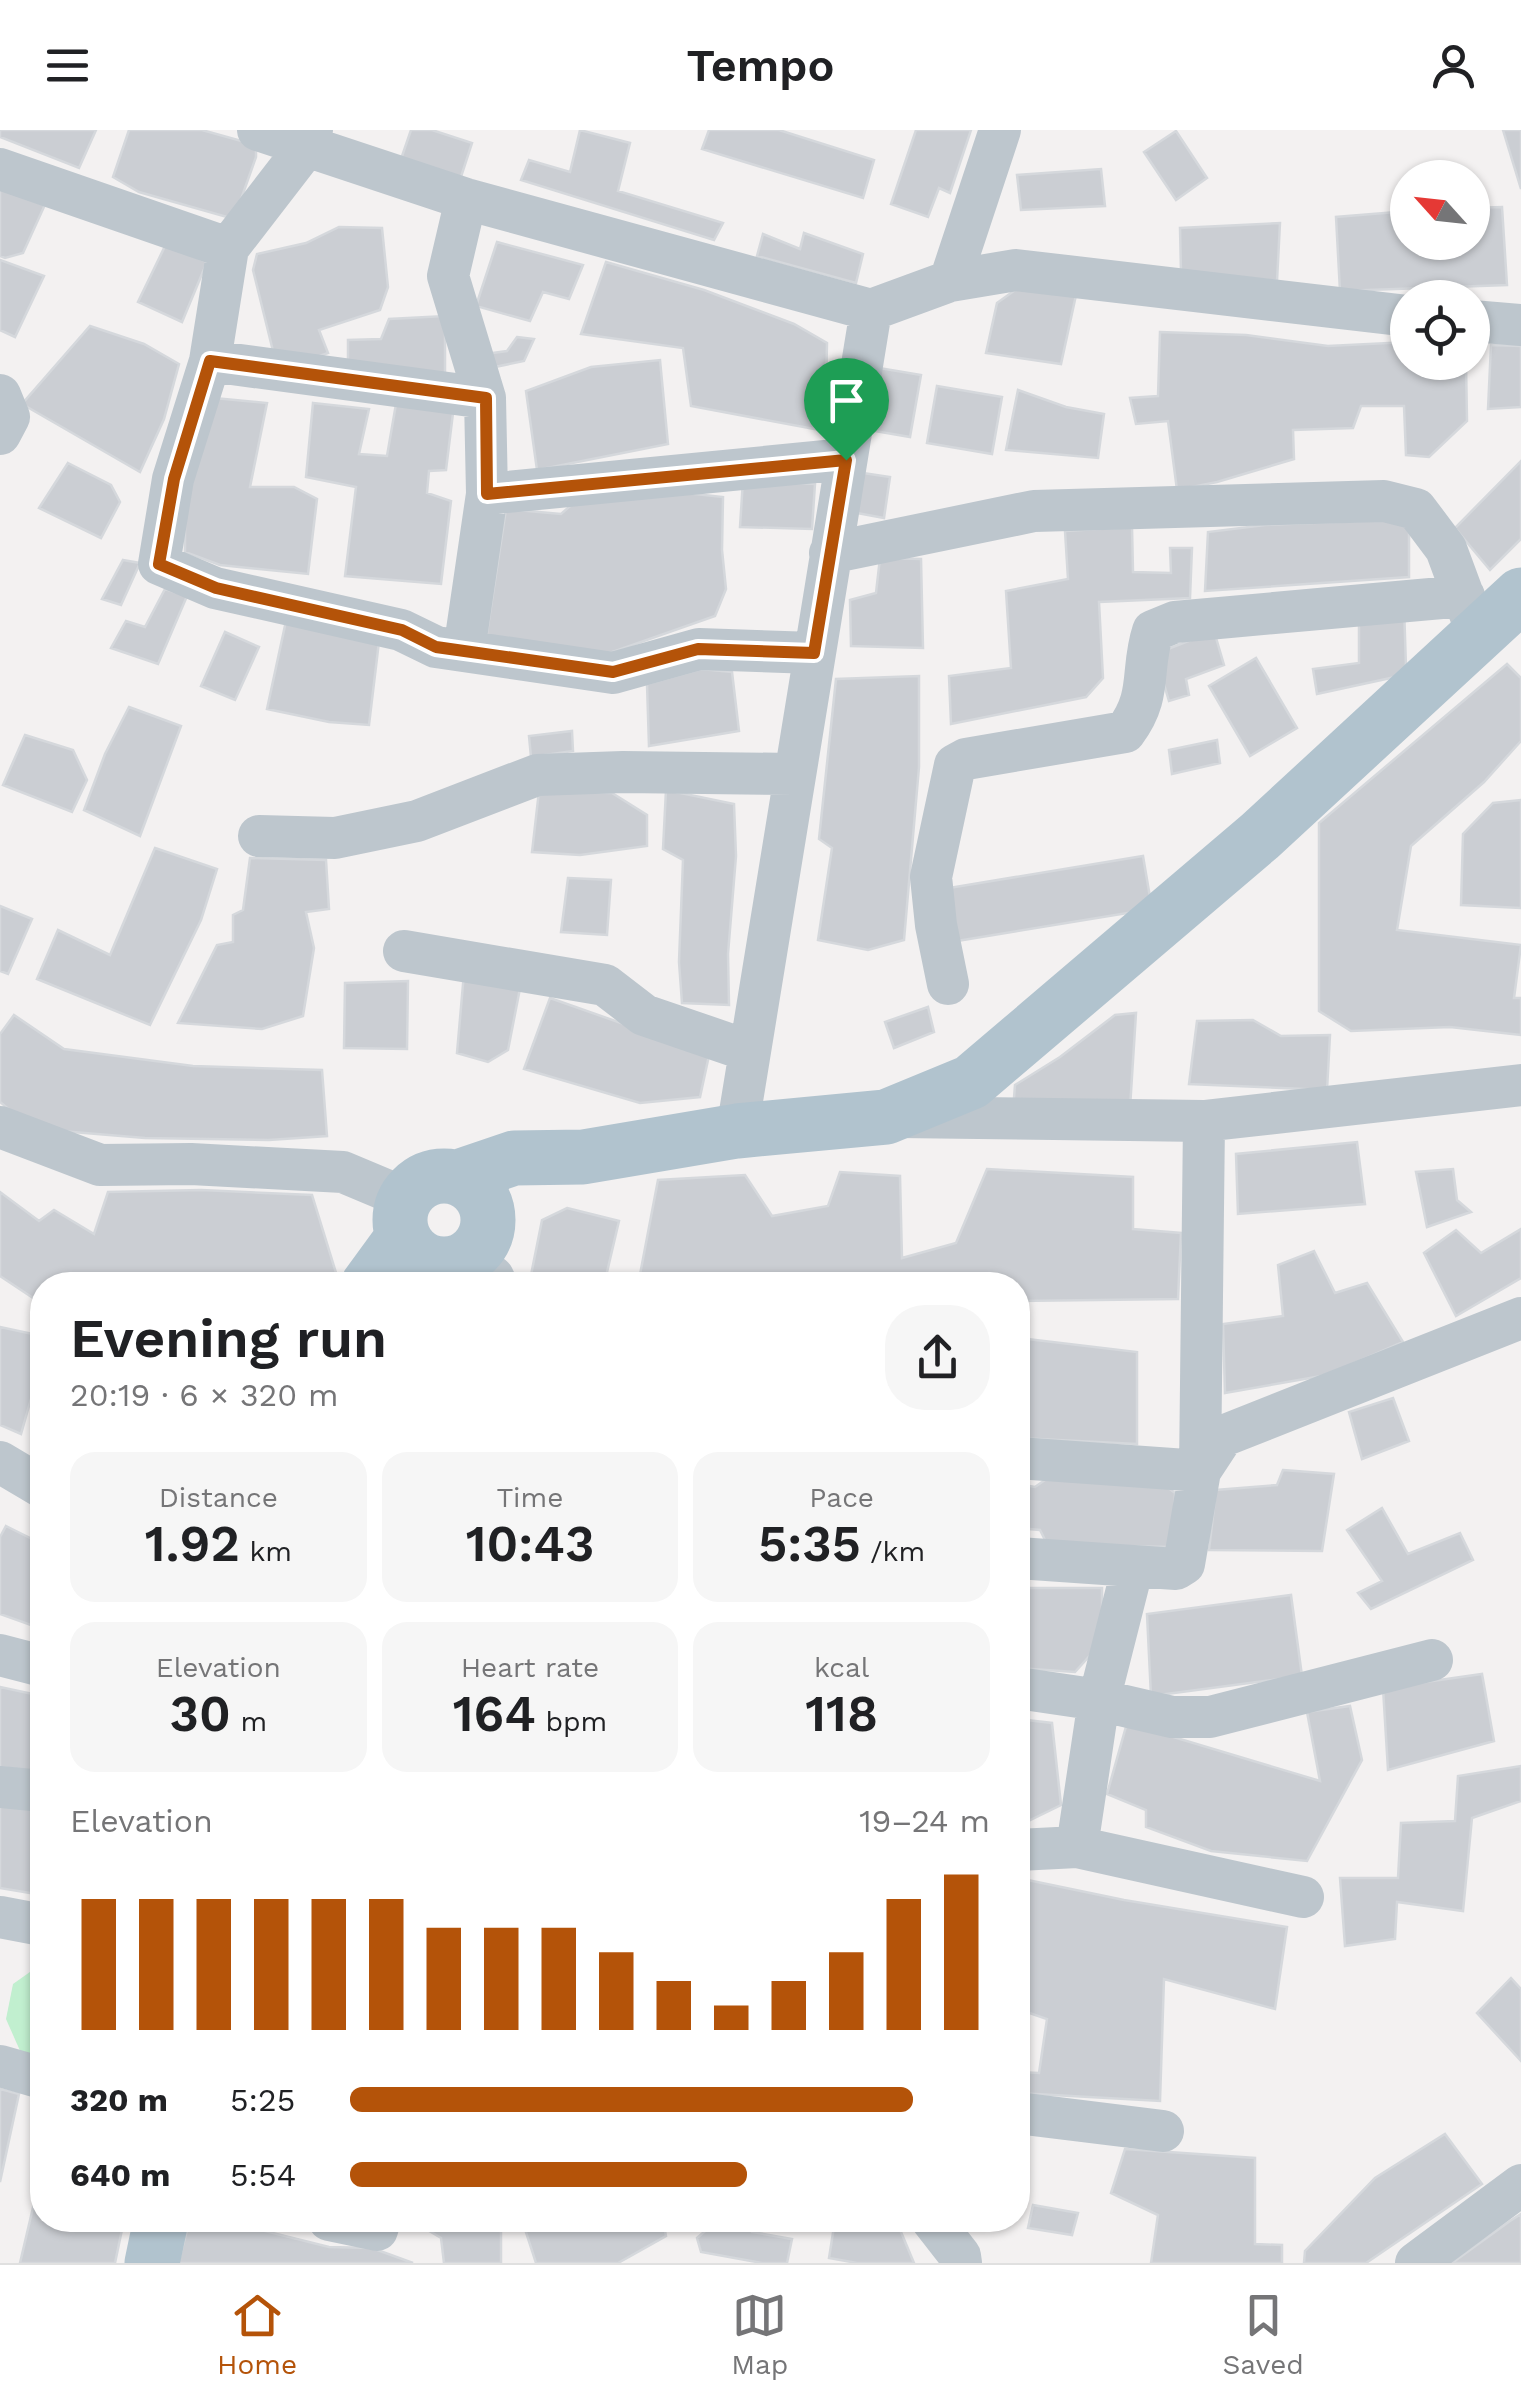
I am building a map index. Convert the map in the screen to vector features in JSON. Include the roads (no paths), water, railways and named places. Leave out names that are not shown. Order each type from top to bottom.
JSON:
[{"type":"main road","points":[[444,1250],[486,1204],[476,1188],[458,1177],[514,1158],[583,1157],[736,1131],[886,1117],[972,1082],[1260,836],[1471,616],[1521,595]]},
{"type":"main road","points":[[396,1272],[444,1250],[583,1157]]},
{"type":"main road","points":[[152,2263],[158,2232]]},
{"type":"street","points":[[258,130],[309,139],[466,200],[870,310],[950,281],[1016,270],[1390,314]]},
{"type":"street","points":[[950,281],[1000,130]]},
{"type":"street","points":[[309,139],[228,248],[210,361],[174,479],[159,564],[216,588],[402,630],[436,647],[613,672],[698,649],[814,653]]},
{"type":"street","points":[[0,169],[228,248]]},
{"type":"street","points":[[464,651],[487,494],[486,398],[448,276],[466,200]]},
{"type":"street","points":[[736,1131],[870,310]]},
{"type":"street","points":[[1490,322],[1521,325]]},
{"type":"street","points":[[210,361],[486,398]]},
{"type":"street","points":[[0,395],[8,417],[0,434]]},
{"type":"street","points":[[487,494],[846,460]]},
{"type":"street","points":[[830,553],[1034,511],[1384,501],[1416,509],[1446,549],[1471,616],[1175,622],[1154,631],[1146,652],[1146,686],[1138,715],[1125,732],[966,759],[956,765],[931,878],[948,984]]},
{"type":"street","points":[[259,836],[335,838],[417,821],[537,776],[623,772],[794,774]]},
{"type":"street","points":[[404,951],[606,985],[644,1015],[749,1052]]},
{"type":"street","points":[[886,1117],[1204,1121],[1521,1086]]},
{"type":"street","points":[[1030,1559],[1176,1570],[1184,1564],[1200,1471],[1204,1121]]},
{"type":"street","points":[[0,1127],[100,1165],[191,1164],[342,1172],[444,1250]]},
{"type":"street","points":[[1200,1471],[1222,1436],[1521,1318]]},
{"type":"street","points":[[1030,1459],[1200,1471]]},
{"type":"street","points":[[0,1462],[30,1481]]},
{"type":"street","points":[[1077,1847],[1099,1700],[1134,1566]]},
{"type":"street","points":[[0,1655],[30,1663]]},
{"type":"street","points":[[1030,1690],[1172,1717],[1210,1717],[1432,1660]]},
{"type":"street","points":[[0,1786],[30,1790]]},
{"type":"street","points":[[1030,1849],[1077,1847],[1303,1898]]},
{"type":"street","points":[[0,1917],[30,1923]]},
{"type":"street","points":[[0,2066],[30,2075]]},
{"type":"street","points":[[1030,2114],[1163,2131]]},
{"type":"street","points":[[1416,2263],[1521,2185]]},
{"type":"street","points":[[941,2232],[961,2263]]}]
